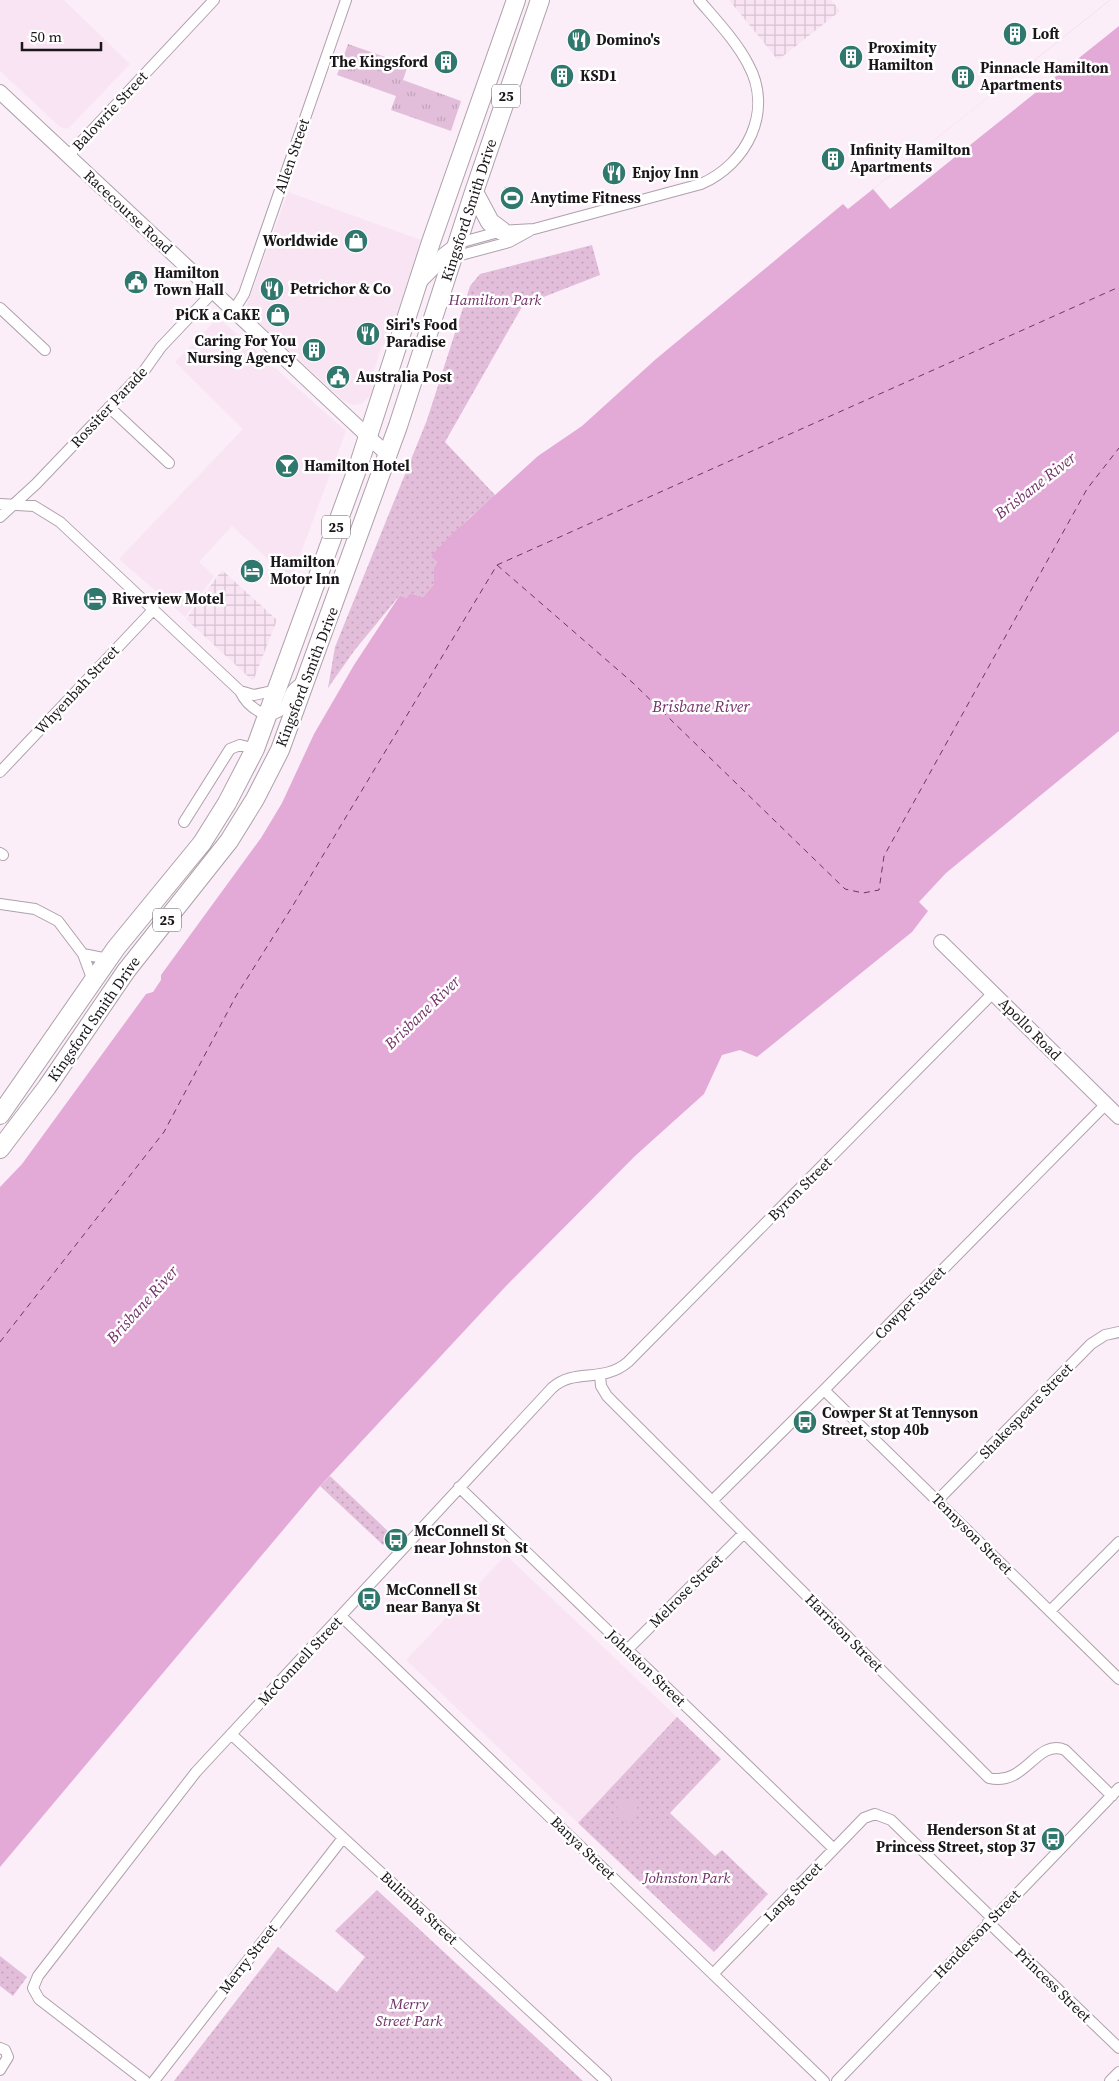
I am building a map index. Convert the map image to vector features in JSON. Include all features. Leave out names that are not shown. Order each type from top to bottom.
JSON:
[{"type":"highway","name":"Kingsford Smith Drive","points":[[0,1115],[108,959],[202,843],[227,803],[255,749],[368,437],[417,286],[516,0]]},
{"type":"highway","name":"Kingsford Smith Drive","points":[[0,1149],[47,1087],[126,971],[229,841],[255,799],[280,750],[388,455],[474,192],[540,0]]},
{"type":"highway","points":[[474,192],[490,222],[502,231]]},
{"type":"street","name":"Balowrie Street","points":[[68,156],[214,0]]},
{"type":"street","name":"Allen Street","points":[[234,310],[244,294],[346,0]]},
{"type":"street","points":[[454,252],[502,231],[534,229],[701,184],[716,177],[734,162],[750,139],[757,122],[759,107],[755,83],[749,65],[740,51],[699,0]]},
{"type":"street","name":"Racecourse Road","points":[[0,92],[388,455]]},
{"type":"street","points":[[417,286],[434,270],[444,252],[454,252],[461,255],[509,242],[534,229]]},
{"type":"street","name":"Rossiter Parade","points":[[0,517],[109,407],[214,291]]},
{"type":"street","points":[[0,308],[45,350]]},
{"type":"street","points":[[109,407],[169,463]]},
{"type":"street","points":[[0,504],[32,506],[50,515],[154,609],[240,691],[249,706],[269,714],[284,708],[291,691],[308,676]]},
{"type":"street","name":"Whyenbah Street","points":[[0,772],[154,609]]},
{"type":"street","points":[[240,691],[254,695],[277,690]]},
{"type":"street","name":"Kingsford Smith Drive","points":[[184,822],[230,749],[240,745],[255,749]]},
{"type":"street","points":[[0,904],[30,908],[54,918],[83,954],[93,981]]},
{"type":"street","name":"Apollo Road","points":[[941,942],[1119,1117]]},
{"type":"street","points":[[83,954],[108,959]]},
{"type":"street","name":"Byron Street","points":[[600,1375],[614,1373],[628,1362],[993,993]]},
{"type":"street","name":"Cowper Street","points":[[712,1501],[1106,1104]]},
{"type":"street","name":"Shakespeare Street","points":[[938,1500],[1092,1344],[1105,1335],[1119,1332]]},
{"type":"street","name":"McConnell Street","points":[[145,2081],[39,1998],[34,1988],[38,1976],[176,1796],[459,1486],[558,1382],[568,1378],[600,1375]]},
{"type":"street","name":"Harrison Street","points":[[600,1375],[601,1386],[607,1396],[988,1778],[1000,1780],[1008,1778],[1046,1750],[1060,1748],[1065,1750],[1115,1792]]},
{"type":"street","name":"Tennyson Street","points":[[824,1390],[1119,1679]]},
{"type":"street","name":"Johnston Street","points":[[459,1486],[834,1849]]},
{"type":"street","name":"Melrose Street","points":[[627,1650],[744,1533]]},
{"type":"street","points":[[1050,1611],[1119,1542]]},
{"type":"street","name":"Banya Street","points":[[341,1616],[824,2081]]},
{"type":"street","name":"Bulimba Street","points":[[231,1734],[606,2081]]},
{"type":"street","name":"Henderson Street","points":[[837,2081],[1115,1792]]},
{"type":"street","name":"Lang Street","points":[[713,1974],[864,1818],[875,1814]]},
{"type":"street","name":"Princess Street","points":[[875,1814],[890,1820],[1119,2048]]},
{"type":"street","name":"Merry Street","points":[[154,2081],[343,1838]]},
{"type":"street","points":[[0,2048],[5,2050],[8,2056],[0,2070]]},
{"type":"street","points":[[1110,2081],[1119,2072]]},
{"type":"shaded area","points":[[0,0],[64,0],[130,64],[68,129],[60,127],[0,71]]},
{"type":"shaded area","points":[[729,0],[831,0],[840,11],[778,60]]},
{"type":"shaded area","points":[[288,192],[421,240],[387,343],[382,346],[370,383],[373,389],[370,396],[361,404],[352,405],[344,401],[246,312]]},
{"type":"shaded area","points":[[221,320],[346,431],[291,580],[232,526],[199,562],[214,576],[185,617],[119,559],[243,429],[175,362],[215,321]]},
{"type":"shaded area","points":[[222,570],[277,620],[253,681],[186,619]]},
{"type":"shaded area","points":[[506,1555],[677,1717],[578,1823],[406,1660]]},
{"type":"green space","points":[[348,44],[408,65],[403,80],[461,101],[451,131],[391,110],[396,96],[337,75]]},
{"type":"green space","name":"Hamilton Park","points":[[592,245],[600,275],[523,305],[445,442],[496,496],[470,517],[432,556],[437,562],[434,567],[434,584],[423,597],[410,593],[406,598],[400,595],[354,651],[328,688],[335,647],[427,420],[470,286],[480,274]]},
{"type":"green space","points":[[330,1476],[392,1535],[383,1545],[320,1486]]},
{"type":"green space","name":"Johnston Park","points":[[677,1717],[721,1759],[670,1813],[715,1856],[722,1850],[768,1894],[714,1952],[578,1823]]},
{"type":"green space","points":[[619,1798],[638,1802],[635,1821],[616,1817]]},
{"type":"green space","name":"Merry Street Park","points":[[377,1890],[583,2081],[174,2081],[278,1947],[337,1992],[365,1957],[335,1931]]},
{"type":"green space","points":[[0,1956],[27,1977],[13,1996],[0,1986]]},
{"type":"water","name":"Brisbane River","points":[[1110,0],[1119,0],[1119,731],[946,873],[919,902],[928,911],[912,932],[757,1057],[740,1050],[722,1055],[704,1094],[635,1156],[506,1286],[320,1486],[0,1867],[0,1187],[22,1164],[146,994],[153,992],[161,980],[161,975],[261,838],[282,803],[314,734],[354,665],[400,595],[406,598],[410,593],[423,597],[434,584],[434,567],[437,562],[431,556],[452,534],[538,456],[582,426],[656,359],[843,204],[848,209]]},
{"type":"pier","points":[[1110,0],[1119,0],[1119,26],[890,209],[873,189]]},
{"type":"ferry route","points":[[0,1342],[164,1132],[236,996],[292,907],[497,565],[1119,287]]},
{"type":"ferry route","points":[[497,565],[633,683],[845,889],[863,893],[879,890],[884,856],[1087,489],[1119,448]]},
{"type":"place","name":"Loft","points":[[1015,34]]},
{"type":"place","name":"Domino's","points":[[579,40]]},
{"type":"place","name":"Proximity Hamilton","points":[[851,57]]},
{"type":"place","name":"The Kingsford","points":[[446,62]]},
{"type":"place","name":"KSD1","points":[[562,76]]},
{"type":"place","name":"Pinnacle Hamilton Apartments","points":[[963,77]]},
{"type":"place","name":"Infinity Hamilton Apartments","points":[[833,159]]},
{"type":"place","name":"Enjoy Inn","points":[[614,173]]},
{"type":"place","name":"Anytime Fitness","points":[[512,198]]},
{"type":"place","name":"Worldwide","points":[[356,241]]},
{"type":"place","name":"Hamilton Town Hall","points":[[136,282]]},
{"type":"place","name":"Petrichor & Co","points":[[272,289]]},
{"type":"place","name":"PiCK a CaKE","points":[[278,315]]},
{"type":"place","name":"Siri's Food Paradise","points":[[368,334]]},
{"type":"place","name":"Caring For You Nursing Agency","points":[[314,350]]},
{"type":"place","name":"Australia Post","points":[[338,377]]},
{"type":"place","name":"Hamilton Hotel","points":[[287,466]]},
{"type":"place","name":"Hamilton Motor Inn","points":[[252,571]]},
{"type":"place","name":"Riverview Motel","points":[[95,599]]},
{"type":"place","name":"Cowper St at Tennyson Street, stop 40b","points":[[805,1422]]},
{"type":"place","name":"McConnell St near Johnston St","points":[[396,1540]]},
{"type":"place","name":"McConnell St near Banya St","points":[[369,1599]]},
{"type":"place","name":"Henderson St at Princess Street, stop 37","points":[[1053,1839]]}]
